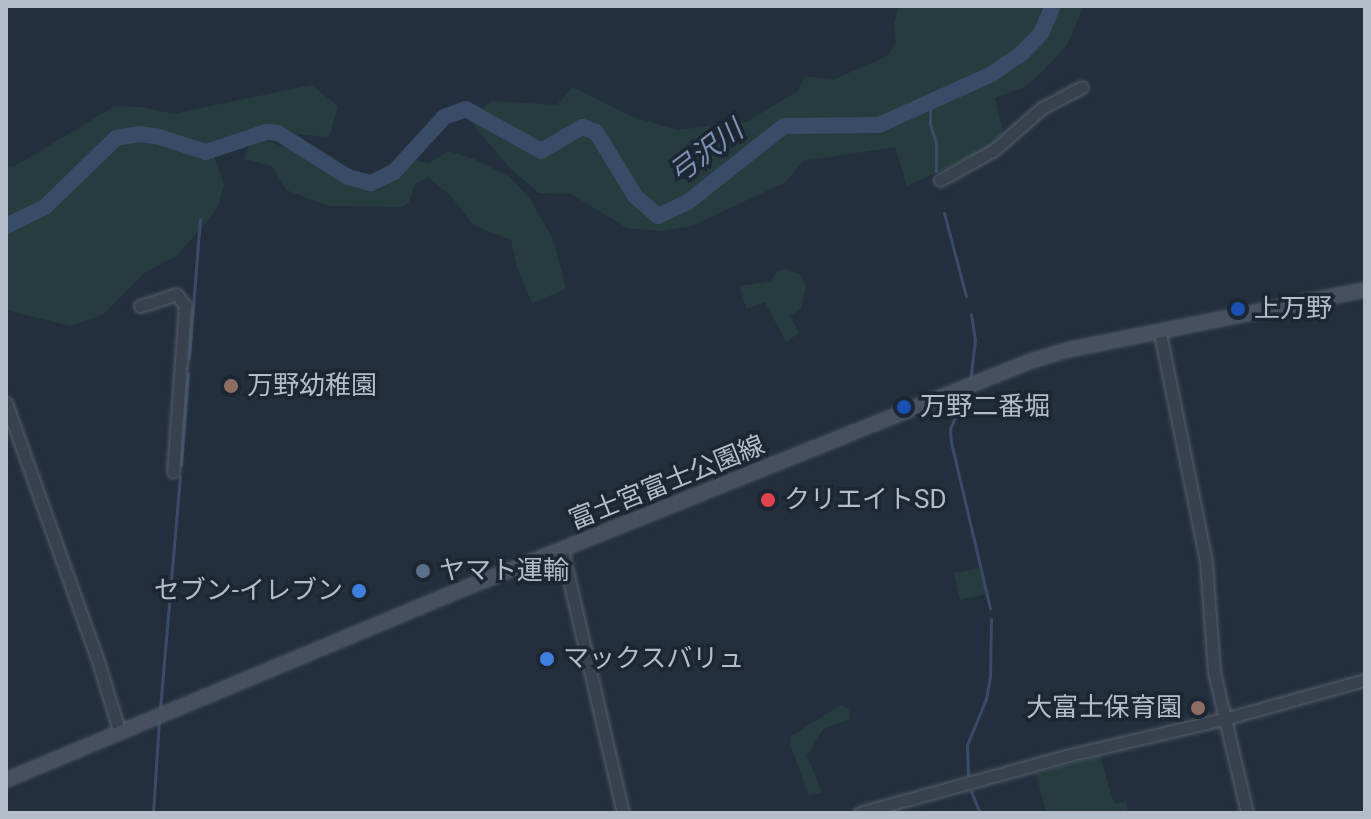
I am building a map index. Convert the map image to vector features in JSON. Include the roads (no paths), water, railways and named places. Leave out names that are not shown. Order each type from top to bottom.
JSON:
[{"type":"main road","name":"富士宮富士公園線","points":[[6,780],[562,549],[974,384],[1067,350],[1365,290]]},
{"type":"street","points":[[940,180],[994,150],[1042,108],[1082,87]]},
{"type":"street","points":[[140,306],[176,294],[185,305],[173,472]]},
{"type":"street","points":[[1160,333],[1206,562],[1214,672],[1247,813]]},
{"type":"street","points":[[6,403],[97,658],[120,733]]},
{"type":"street","points":[[562,549],[623,813]]},
{"type":"street","points":[[859,813],[1070,755],[1224,719],[1365,680]]},
{"type":"waterway","name":"弓沢川","points":[[6,226],[45,207],[116,138],[139,134],[156,136],[206,152],[266,132],[278,133],[348,177],[371,183],[394,172],[444,117],[466,109],[541,151],[582,127],[596,132],[635,196],[658,216],[688,202],[784,126],[879,125],[992,74],[1022,53],[1041,33],[1053,6]]},
{"type":"waterway","points":[[930,103],[930,124],[936,142],[936,171]]},
{"type":"waterway","points":[[944,213],[966,296]]},
{"type":"waterway","points":[[189,358],[200,219]]},
{"type":"waterway","points":[[970,381],[975,340],[971,314]]},
{"type":"waterway","points":[[181,465],[188,373]]},
{"type":"waterway","points":[[966,392],[950,429],[951,442],[990,608]]},
{"type":"waterway","points":[[160,709],[180,477]]},
{"type":"waterway","points":[[968,775],[967,745],[986,699],[990,677],[991,619]]},
{"type":"waterway","points":[[153,813],[159,721]]},
{"type":"waterway","points":[[971,791],[980,813]]},
{"type":"place","name":"上万野","points":[[1238,309]]},
{"type":"place","name":"万野幼稚園","points":[[231,386]]},
{"type":"place","name":"万野二番堀","points":[[904,407]]},
{"type":"place","name":"クリエイトSD","points":[[768,500]]},
{"type":"place","name":"ヤマト運輸","points":[[423,571]]},
{"type":"place","name":"セブン-イレブン","points":[[359,591]]},
{"type":"place","name":"マックスバリュ","points":[[547,659]]},
{"type":"place","name":"大富士保育園","points":[[1198,708]]}]
